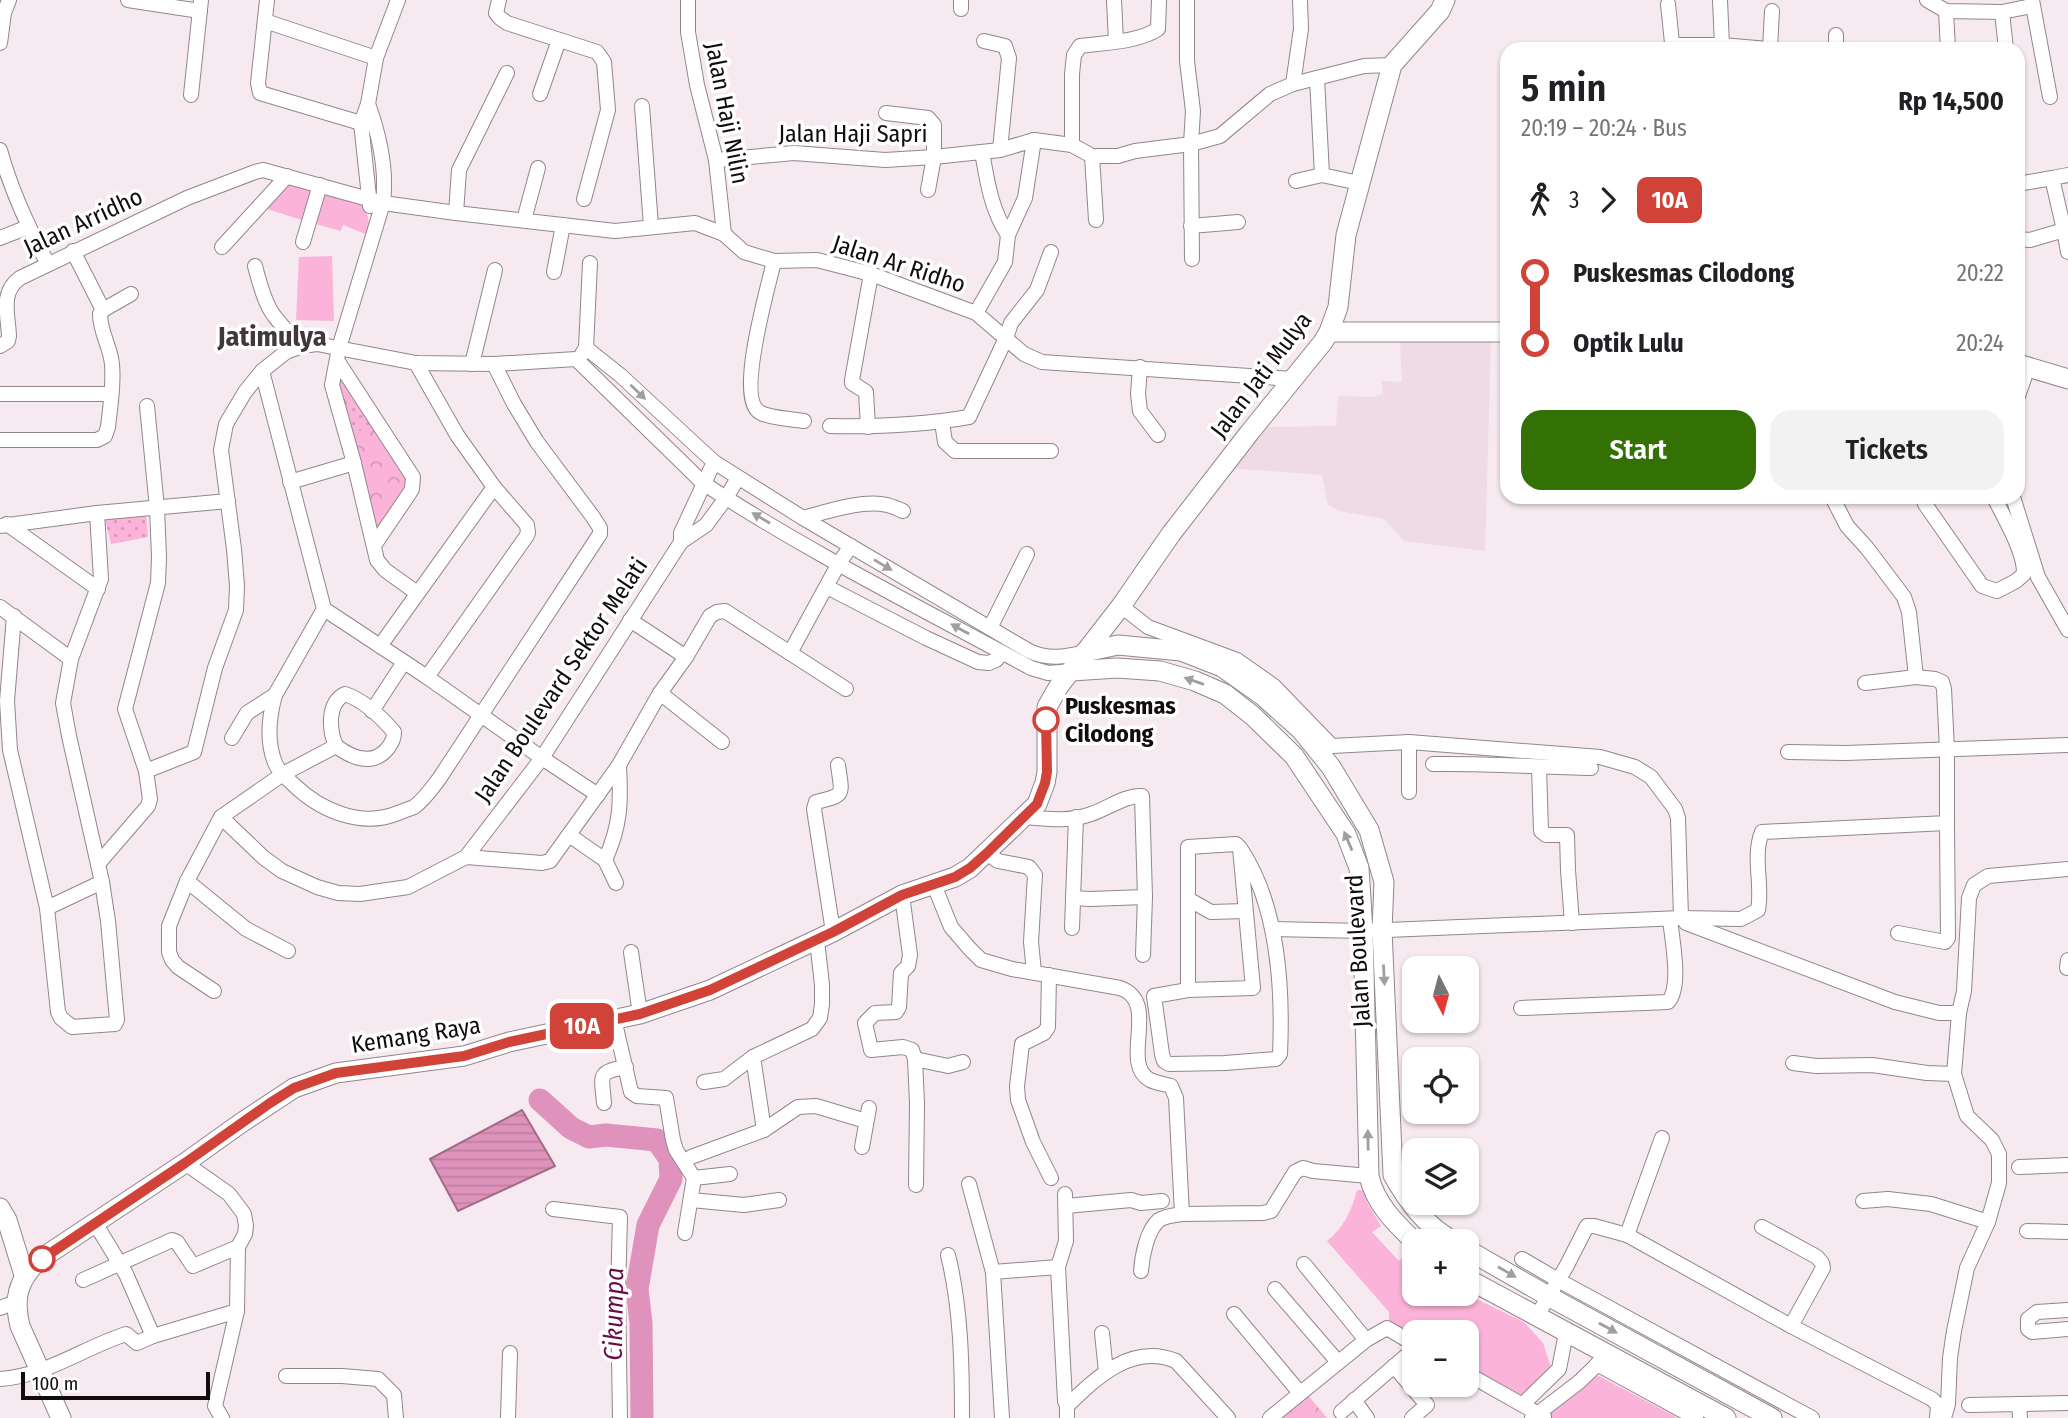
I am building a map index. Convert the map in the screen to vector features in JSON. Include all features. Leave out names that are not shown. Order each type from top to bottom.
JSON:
[{"type":"main road","name":"Jalan Jati Mulya","points":[[1072,671],[1171,534],[1329,332],[1338,307],[1346,235],[1392,65],[1440,11],[1445,0]]},
{"type":"main road","points":[[1329,332],[1500,332]]},
{"type":"main road","points":[[2025,366],[2067,377]]},
{"type":"main road","points":[[1108,623],[1111,638],[1118,645]]},
{"type":"main road","name":"Jalan Boulevard","points":[[1085,652],[1118,645],[1181,651],[1222,667],[1263,696],[1326,749],[1369,830],[1384,882],[1373,930],[1369,1176],[1373,1192],[1402,1229]]},
{"type":"main road","name":"Jalan Boulevard","points":[[1072,671],[1117,668],[1160,671],[1195,681],[1225,694],[1253,716],[1293,756],[1346,834],[1359,869],[1373,930],[1393,1175],[1405,1197],[1435,1229]]},
{"type":"main road","name":"Kemang Raya","points":[[24,1275],[39,1261],[294,1088],[336,1073],[464,1056],[509,1042],[640,1014],[710,990],[825,936],[902,895],[963,872],[987,853],[1037,804],[1045,783],[1048,707],[1059,686],[1072,671]]},
{"type":"main road","points":[[0,1209],[7,1220],[24,1275],[8,1306],[16,1312],[61,1418]]},
{"type":"main road","points":[[1479,1255],[1553,1288],[1772,1418]]},
{"type":"main road","points":[[1479,1285],[1566,1332],[1602,1360],[1726,1418]]},
{"type":"street","points":[[128,0],[201,5],[191,94]]},
{"type":"street","points":[[267,0],[258,83],[260,93],[368,123]]},
{"type":"street","points":[[398,0],[376,58],[368,104],[368,123],[383,180],[376,201],[375,226],[338,354],[332,389],[354,463],[377,560],[384,570],[417,593]]},
{"type":"street","points":[[499,0],[496,13],[507,23],[602,55],[608,110],[584,199]]},
{"type":"street","name":"Jalan Haji Nilin","points":[[688,0],[688,32],[697,85],[716,160],[724,234]]},
{"type":"street","points":[[1114,0],[1116,41]]},
{"type":"street","points":[[1072,145],[1074,55],[1080,46],[1151,34],[1158,29],[1159,0]]},
{"type":"street","points":[[1187,0],[1186,61],[1193,111],[1192,259]]},
{"type":"street","points":[[1293,84],[1301,29],[1300,0]]},
{"type":"street","points":[[1720,0],[1722,42]]},
{"type":"street","points":[[1927,0],[1946,11],[2002,12],[2032,3],[2050,97]]},
{"type":"street","points":[[1668,4],[1672,42]]},
{"type":"street","points":[[0,44],[4,8]]},
{"type":"street","points":[[1770,42],[1772,11]]},
{"type":"street","points":[[1946,11],[1948,42]]},
{"type":"street","points":[[2002,12],[2005,42]]},
{"type":"street","points":[[265,21],[376,58]]},
{"type":"street","points":[[540,94],[559,40]]},
{"type":"street","points":[[984,41],[1005,46],[1009,58],[1000,150]]},
{"type":"street","points":[[1096,220],[1092,156],[1118,156],[1135,151],[1191,144],[1220,136],[1270,94],[1293,84],[1364,66],[1392,65]]},
{"type":"street","points":[[456,213],[458,170],[507,74]]},
{"type":"street","points":[[1317,78],[1322,175]]},
{"type":"street","points":[[642,107],[651,226]]},
{"type":"street","points":[[886,113],[928,118],[934,125],[934,157],[928,190]]},
{"type":"street","points":[[976,313],[1005,262],[1007,235],[1025,198],[1034,140]]},
{"type":"street","name":"Jalan Haji Sapri","points":[[716,160],[794,153],[885,160],[934,157],[1000,150],[1034,140],[1072,145],[1092,156]]},
{"type":"street","points":[[0,150],[4,182],[48,264]]},
{"type":"street","points":[[982,152],[991,198],[1007,235]]},
{"type":"street","points":[[524,220],[538,167]]},
{"type":"street","name":"Jalan Ar Ridho","points":[[239,178],[255,172],[271,171],[376,201],[615,231],[695,223],[724,234],[744,252],[774,261],[817,260],[871,274],[976,313],[1024,354],[1042,362],[1293,379]]},
{"type":"street","points":[[1296,181],[1322,175],[1359,183]]},
{"type":"street","points":[[2025,183],[2068,175]]},
{"type":"street","points":[[222,247],[287,176]]},
{"type":"street","name":"Jalan Arridho","points":[[0,346],[8,341],[9,336],[6,300],[12,283],[73,251],[187,198],[239,178]]},
{"type":"street","points":[[2052,178],[2065,226],[2068,252]]},
{"type":"street","points":[[303,242],[320,185]]},
{"type":"street","points":[[1191,226],[1238,222]]},
{"type":"street","points":[[554,272],[563,225]]},
{"type":"street","points":[[2025,240],[2065,226]]},
{"type":"street","points":[[0,238],[28,227]]},
{"type":"street","points":[[0,440],[101,439],[105,436],[108,427],[112,362],[102,331],[102,312],[73,251]]},
{"type":"street","points":[[830,426],[868,427],[942,422],[969,417],[1011,323],[1037,290],[1051,252]]},
{"type":"street","points":[[774,261],[753,349],[750,376],[754,407],[760,413],[804,421]]},
{"type":"street","points":[[146,771],[194,752],[201,732],[215,668],[236,610],[234,549],[221,450],[226,424],[245,392],[262,371],[286,352],[317,344],[338,354],[416,363],[494,364],[576,359],[586,348],[590,263]]},
{"type":"street","points":[[255,266],[269,310],[302,346]]},
{"type":"street","points":[[472,364],[495,270]]},
{"type":"street","points":[[868,427],[866,392],[852,383],[852,380],[871,274]]},
{"type":"street","points":[[102,312],[131,294]]},
{"type":"street","points":[[586,348],[621,375],[714,462],[803,518],[1038,656],[1051,658],[1085,652]]},
{"type":"street","points":[[338,354],[413,477],[412,489],[374,544]]},
{"type":"street","points":[[576,359],[704,483],[726,498],[839,564],[1031,668],[1048,673],[1072,671]]},
{"type":"street","points":[[416,363],[457,435],[494,487],[527,525],[528,533],[427,677]]},
{"type":"street","points":[[324,609],[275,695],[269,730],[271,750],[276,765],[283,774],[310,797],[340,814],[360,819],[392,816],[413,807],[439,779],[599,537],[600,531],[593,517],[530,432],[494,364]]},
{"type":"street","points":[[1140,367],[1140,411],[1158,435]]},
{"type":"street","points":[[262,371],[324,609],[598,795]]},
{"type":"street","points":[[0,394],[110,394]]},
{"type":"street","points":[[99,864],[148,806],[150,799],[146,771],[125,709],[158,583],[157,508],[147,406]]},
{"type":"street","points":[[942,422],[945,442],[955,451],[1051,451]]},
{"type":"street","name":"Jalan Boulevard Sektor Melati","points":[[681,542],[681,533],[714,462]]},
{"type":"street","points":[[290,482],[354,463]]},
{"type":"street","name":"Jalan Boulevard Sektor Melati","points":[[221,817],[257,852],[282,871],[338,893],[360,894],[408,887],[466,857],[542,758],[681,542],[706,525],[738,478]]},
{"type":"street","points":[[380,646],[494,487]]},
{"type":"street","points":[[3,525],[228,501]]},
{"type":"street","points":[[803,518],[833,509],[865,504],[885,504],[903,511]]},
{"type":"street","points":[[1836,504],[1847,526],[1904,597],[1909,612],[1916,677]]},
{"type":"street","points":[[1925,504],[1982,586],[1997,591],[2016,582],[2025,570],[1997,504]]},
{"type":"street","points":[[2014,504],[2038,577],[2068,630]]},
{"type":"street","points":[[14,616],[5,752],[47,908],[58,1012],[72,1027],[115,1024],[117,1020],[113,967],[102,882],[63,703],[71,659],[101,579],[97,513]]},
{"type":"street","points":[[3,525],[98,589]]},
{"type":"street","points":[[790,653],[839,564],[852,546]]},
{"type":"street","points":[[990,628],[1027,554]]},
{"type":"street","points":[[827,587],[978,662],[989,663],[1002,653]]},
{"type":"street","points":[[1121,606],[1148,627],[1237,660],[1273,686],[1326,749],[1409,742],[1600,757],[1635,767],[1651,776],[1675,808],[1678,818],[1675,979],[1671,998],[1668,1003],[1521,1008]]},
{"type":"street","points":[[0,607],[71,659]]},
{"type":"street","points":[[466,857],[550,861],[619,765],[660,693],[686,657],[710,616],[717,612],[725,611],[846,689]]},
{"type":"street","points":[[630,620],[686,657]]},
{"type":"street","points":[[1140,647],[1148,627]]},
{"type":"street","points":[[372,711],[404,662]]},
{"type":"street","points":[[1865,683],[1916,677],[1935,679],[1942,682],[1944,689],[1948,938],[1945,942],[1898,933]]},
{"type":"street","points":[[660,693],[722,742]]},
{"type":"street","points":[[232,738],[247,713],[275,695]]},
{"type":"street","points":[[348,695],[372,711],[394,732],[394,739],[385,752],[377,757],[364,759],[347,754],[336,746],[331,725],[333,710],[340,697],[348,695]]},
{"type":"street","points":[[1409,742],[1409,792]]},
{"type":"street","points":[[1788,752],[1846,753],[2068,745]]},
{"type":"street","points":[[214,991],[178,967],[169,952],[169,926],[187,881],[221,817],[283,774],[336,746]]},
{"type":"street","points":[[1433,764],[1482,763],[1591,768]]},
{"type":"street","points":[[605,860],[618,827],[619,765]]},
{"type":"street","points":[[704,1082],[724,1079],[753,1057],[813,1029],[820,1018],[825,936],[814,809],[816,802],[834,799],[839,793],[841,788],[838,765]]},
{"type":"street","points":[[1539,767],[1541,831],[1546,835],[1567,835],[1572,923]]},
{"type":"street","points":[[1025,817],[1056,820],[1089,815],[1132,796],[1142,796],[1145,897],[1143,955]]},
{"type":"street","points":[[1072,928],[1076,817]]},
{"type":"street","points":[[1272,929],[1373,930],[1741,919],[1758,910],[1760,899],[1757,849],[1762,832],[1947,823]]},
{"type":"street","points":[[569,835],[605,860],[616,883]]},
{"type":"street","points":[[1188,990],[1189,847],[1234,843],[1250,862],[1263,891],[1272,929],[1279,988],[1280,1054],[1276,1059],[1225,1063],[1169,1064],[1164,1061],[1154,996],[1188,990],[1279,988]]},
{"type":"street","points":[[1240,848],[1253,988]]},
{"type":"street","points":[[987,853],[998,861],[1029,867],[1035,875],[1031,942],[1034,972]]},
{"type":"street","points":[[1944,1418],[1948,1404],[1954,1331],[1967,1268],[1988,1222],[1998,1183],[1999,1154],[1992,1140],[1967,1116],[1954,1074],[1959,1013],[1964,991],[1969,898],[1974,885],[1989,876],[2068,869]]},
{"type":"street","points":[[187,881],[246,929],[288,951]]},
{"type":"street","points":[[47,908],[102,882]]},
{"type":"street","points":[[934,885],[951,926],[975,956],[989,963],[1120,988],[1135,998],[1138,1009],[1138,1066],[1148,1079],[1171,1086],[1177,1098],[1182,1214]]},
{"type":"street","points":[[902,895],[910,963],[901,973],[899,1007],[896,1012],[876,1013],[865,1023],[871,1050],[903,1047],[912,1050],[915,1059],[916,1185]]},
{"type":"street","points":[[1073,898],[1145,897]]},
{"type":"street","points":[[1188,899],[1211,912],[1245,911]]},
{"type":"street","points":[[1675,919],[1895,1002],[1939,1013],[1959,1013]]},
{"type":"street","points":[[631,952],[640,1014]]},
{"type":"street","points":[[1049,975],[1048,1024],[1044,1033],[1023,1044],[1017,1086],[1018,1100],[1033,1142],[1051,1178]]},
{"type":"street","points":[[614,1019],[631,1092],[634,1095],[667,1099],[676,1150],[694,1178],[685,1233]]},
{"type":"street","points":[[753,1057],[764,1130]]},
{"type":"street","points":[[915,1059],[948,1066],[963,1062]]},
{"type":"street","points":[[1793,1063],[1816,1066],[1872,1065],[1954,1074]]},
{"type":"street","points":[[604,1103],[602,1076],[610,1070],[625,1067]]},
{"type":"street","points":[[691,1157],[764,1130],[798,1107],[816,1106],[867,1115],[862,1147]]},
{"type":"street","points":[[1627,1235],[1662,1138]]},
{"type":"street","points":[[185,1163],[229,1194],[244,1214],[246,1226],[238,1247],[237,1311],[215,1406],[222,1418]]},
{"type":"street","points":[[2019,1167],[2068,1165]]},
{"type":"street","points":[[1141,1271],[1153,1227],[1161,1218],[1182,1214],[1271,1211],[1295,1172],[1303,1168],[1369,1176]]},
{"type":"street","points":[[694,1178],[730,1174]]},
{"type":"street","points":[[969,1184],[993,1272],[1002,1418]]},
{"type":"street","points":[[1863,1201],[1888,1199],[1931,1204],[1988,1222]]},
{"type":"street","points":[[691,1200],[744,1205],[779,1200]]},
{"type":"street","points":[[1067,1412],[1059,1267],[1066,1241],[1065,1200],[1131,1200],[1140,1203],[1162,1201]]},
{"type":"street","points":[[554,1209],[620,1217],[620,1418]]},
{"type":"street","points":[[95,1223],[120,1262],[153,1336]]},
{"type":"street","points":[[1537,1316],[1587,1226],[1594,1226],[1627,1235],[1791,1326],[1932,1399],[1938,1405],[1937,1418]]},
{"type":"street","points":[[1762,1227],[1817,1257],[1822,1263],[1823,1268],[1791,1326]]},
{"type":"street","points":[[2027,1231],[2068,1232]]},
{"type":"street","points":[[83,1280],[172,1240],[177,1242],[192,1266],[238,1247]]},
{"type":"street","points":[[948,1255],[956,1285],[962,1418]]},
{"type":"street","points":[[1522,1259],[1553,1288],[1812,1418]]},
{"type":"street","points":[[1304,1264],[1366,1340]]},
{"type":"street","points":[[993,1272],[1059,1267]]},
{"type":"street","points":[[1275,1289],[1338,1362]]},
{"type":"street","points":[[2068,1310],[2036,1312],[2028,1319],[2028,1329],[2032,1332],[2068,1329]]},
{"type":"street","points":[[0,1379],[41,1371],[122,1335],[129,1335],[137,1343],[237,1311]]},
{"type":"street","points":[[1234,1314],[1300,1393]]},
{"type":"street","points":[[1270,1418],[1366,1340],[1387,1328],[1402,1338]]},
{"type":"street","points":[[1523,1404],[1559,1370],[1566,1332]]},
{"type":"street","points":[[1102,1333],[1106,1372]]},
{"type":"street","points":[[508,1418],[510,1353]]},
{"type":"street","points":[[1067,1412],[1106,1372],[1135,1356],[1147,1355],[1176,1361],[1228,1418]]},
{"type":"street","points":[[1341,1412],[1402,1358]]},
{"type":"street","points":[[1479,1380],[1523,1404],[1538,1417],[1602,1360],[1696,1418]]},
{"type":"street","points":[[1394,1366],[1427,1405],[1412,1418]]},
{"type":"street","points":[[286,1376],[378,1379],[394,1395],[396,1418]]},
{"type":"street","points":[[1354,1400],[1367,1418]]},
{"type":"street","points":[[1969,1405],[2019,1411],[2068,1403]]},
{"type":"shaded area","points":[[1400,341],[1491,341],[1485,551],[1404,541],[1384,519],[1340,511],[1328,505],[1322,475],[1229,468],[1268,427],[1336,426],[1338,396],[1373,397],[1383,394],[1381,381],[1402,382]]},
{"type":"shaded area","points":[[522,1110],[555,1166],[458,1211],[430,1159]]},
{"type":"green space","points":[[288,180],[315,188],[305,221],[264,208]]},
{"type":"green space","points":[[323,190],[364,201],[370,227],[368,235],[343,225],[341,231],[312,223]]},
{"type":"green space","points":[[332,256],[334,321],[296,320],[299,257]]},
{"type":"green space","points":[[339,372],[408,477],[407,488],[377,535],[336,389]]},
{"type":"green space","points":[[361,399],[375,423],[354,434],[347,406]]},
{"type":"green space","points":[[146,514],[148,537],[111,544],[105,520]]},
{"type":"green space","points":[[1357,1190],[1363,1190],[1381,1226],[1372,1232],[1399,1261],[1402,1258],[1402,1306],[1479,1306],[1479,1300],[1524,1322],[1543,1343],[1552,1370],[1522,1398],[1479,1374],[1479,1320],[1402,1320],[1402,1331],[1389,1324],[1389,1312],[1327,1241],[1338,1231]]},
{"type":"green space","points":[[1599,1376],[1678,1418],[1540,1418],[1587,1379]]},
{"type":"green space","points":[[1307,1394],[1327,1418],[1277,1418]]},
{"type":"waterway","name":"Cikumpa","points":[[540,1100],[571,1128],[589,1137],[606,1135],[657,1140],[670,1159],[671,1179],[648,1225],[637,1289],[641,1323],[642,1418]]},
{"type":"bus line","name":"10A","points":[[42,1259],[294,1088],[336,1073],[464,1056],[509,1042],[640,1014],[710,990],[833,932],[902,895],[955,877],[987,853],[1037,804],[1047,772],[1046,720]]},
{"type":"place","name":"Puskesmas Cilodong","points":[[1046,720]]},
{"type":"district","name":"Jatimulya","points":[[272,336]]}]
